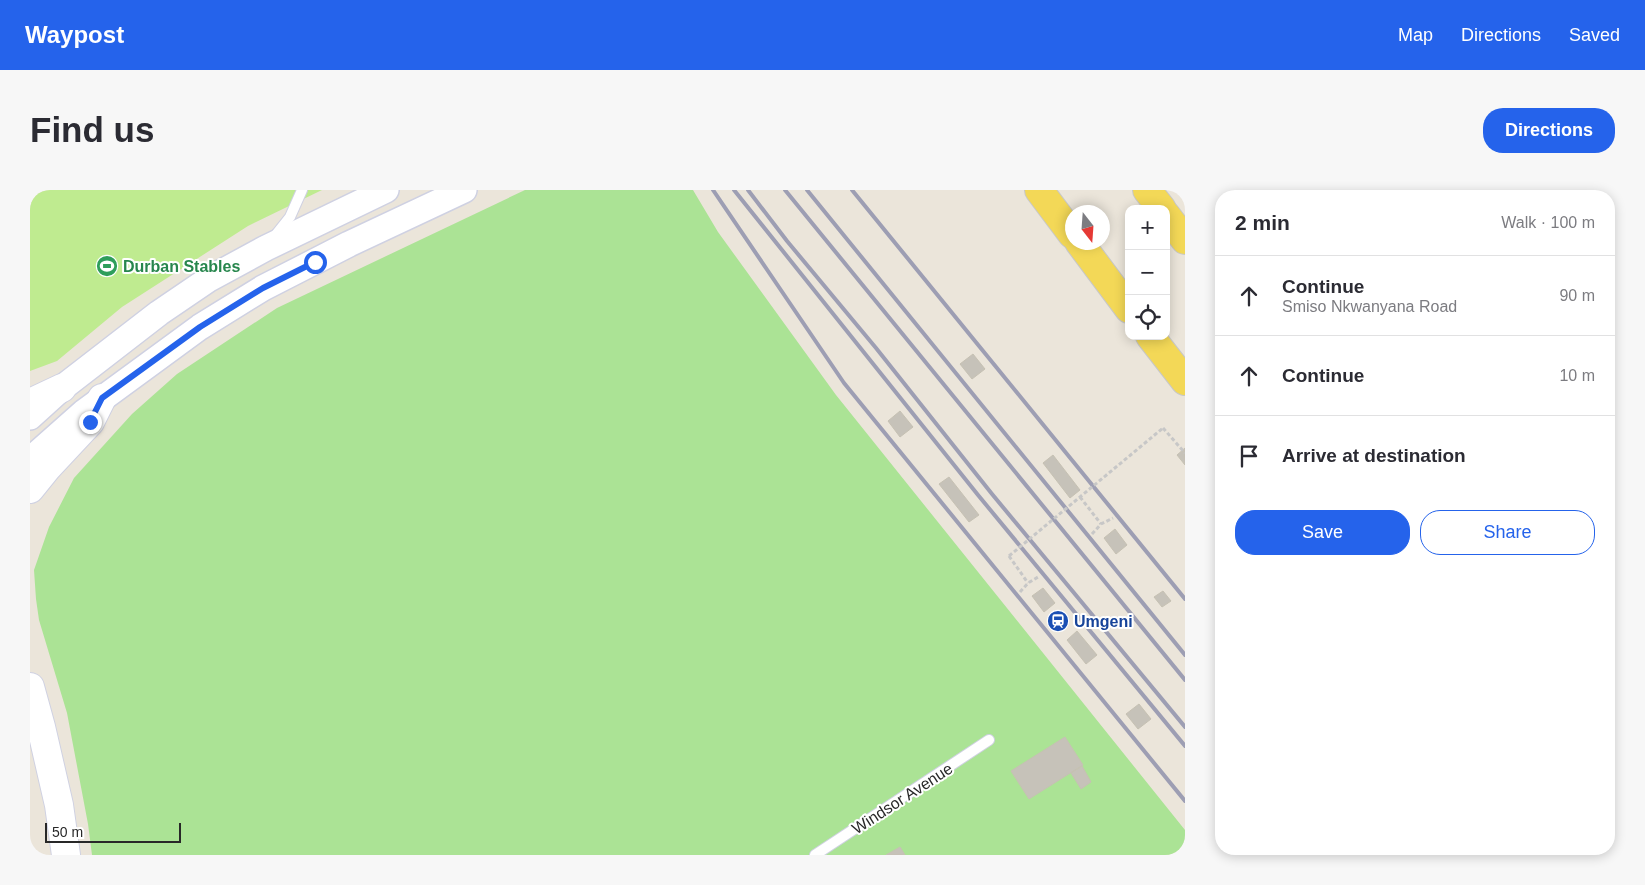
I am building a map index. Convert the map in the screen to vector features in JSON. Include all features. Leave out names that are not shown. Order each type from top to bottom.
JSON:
[{"type":"main road","points":[[1039,190],[1065,225]]},
{"type":"main road","points":[[1147,190],[1159,205]]},
{"type":"main road","points":[[1170,220],[1185,240]]},
{"type":"main road","points":[[1085,250],[1125,304]]},
{"type":"main road","points":[[1153,340],[1185,381]]},
{"type":"main road","points":[[30,403],[62,388]]},
{"type":"main road","points":[[30,490],[47,468],[90,422],[102,398]]},
{"type":"main road","points":[[30,687],[42,727],[59,805],[66,855]]},
{"type":"street","points":[[30,417],[62,388],[159,313],[209,278],[386,190]]},
{"type":"street","points":[[30,460],[84,412],[200,327],[263,288],[349,244],[464,190]]},
{"type":"lane","points":[[266,248],[290,217],[302,190]]},
{"type":"lane","name":"Windsor Avenue","points":[[815,855],[990,740]]},
{"type":"path","points":[[1028,583],[1009,556],[1163,428],[1185,453]]},
{"type":"path","points":[[1080,497],[1101,524]]},
{"type":"path","points":[[1092,534],[1101,524],[1113,518]]},
{"type":"path","points":[[1020,592],[1028,583],[1038,577]]},
{"type":"green space","name":"Durban Stables","points":[[30,190],[322,190],[248,226],[122,307],[57,361],[30,371]]},
{"type":"green space","points":[[525,190],[693,190],[718,232],[836,395],[1185,830],[1185,855],[92,855],[67,713],[39,620],[34,570],[49,527],[74,478],[132,414],[177,374],[277,308]]},
{"type":"building","points":[[973,354],[985,369],[972,379],[960,364]]},
{"type":"building","points":[[900,411],[913,427],[900,437],[888,421]]},
{"type":"building","points":[[1185,448],[1185,465],[1177,455]]},
{"type":"building","points":[[1053,455],[1080,490],[1070,498],[1043,463]]},
{"type":"building","points":[[949,477],[979,515],[969,522],[939,484]]},
{"type":"building","points":[[1115,529],[1127,545],[1116,554],[1104,538]]},
{"type":"building","points":[[1043,588],[1055,603],[1044,612],[1032,596]]},
{"type":"building","points":[[1163,591],[1171,601],[1162,607],[1154,597]]},
{"type":"building","points":[[1077,631],[1097,655],[1086,664],[1067,640]]},
{"type":"building","points":[[1139,704],[1151,719],[1138,729],[1126,714]]},
{"type":"building","points":[[1065,737],[1083,765],[1029,799],[1011,771]]},
{"type":"building","points":[[1082,766],[1091,782],[1081,789],[1071,773]]},
{"type":"building","points":[[900,847],[905,855],[886,855]]},
{"type":"railway","points":[[713,190],[844,383],[1185,801]]},
{"type":"railway","points":[[734,190],[978,495],[1185,746]]},
{"type":"railway","points":[[748,190],[787,241],[876,348],[992,494],[1185,727]]},
{"type":"railway","points":[[785,190],[1185,680]]},
{"type":"railway","points":[[807,190],[1185,655]]},
{"type":"railway","points":[[852,190],[1185,599]]},
{"type":"place","name":"Durban Stables","points":[[107,266]]},
{"type":"place","name":"Umgeni","points":[[1058,621]]},
{"type":"route","points":[[90,422],[102,398],[200,327],[263,288],[315,262]]}]
